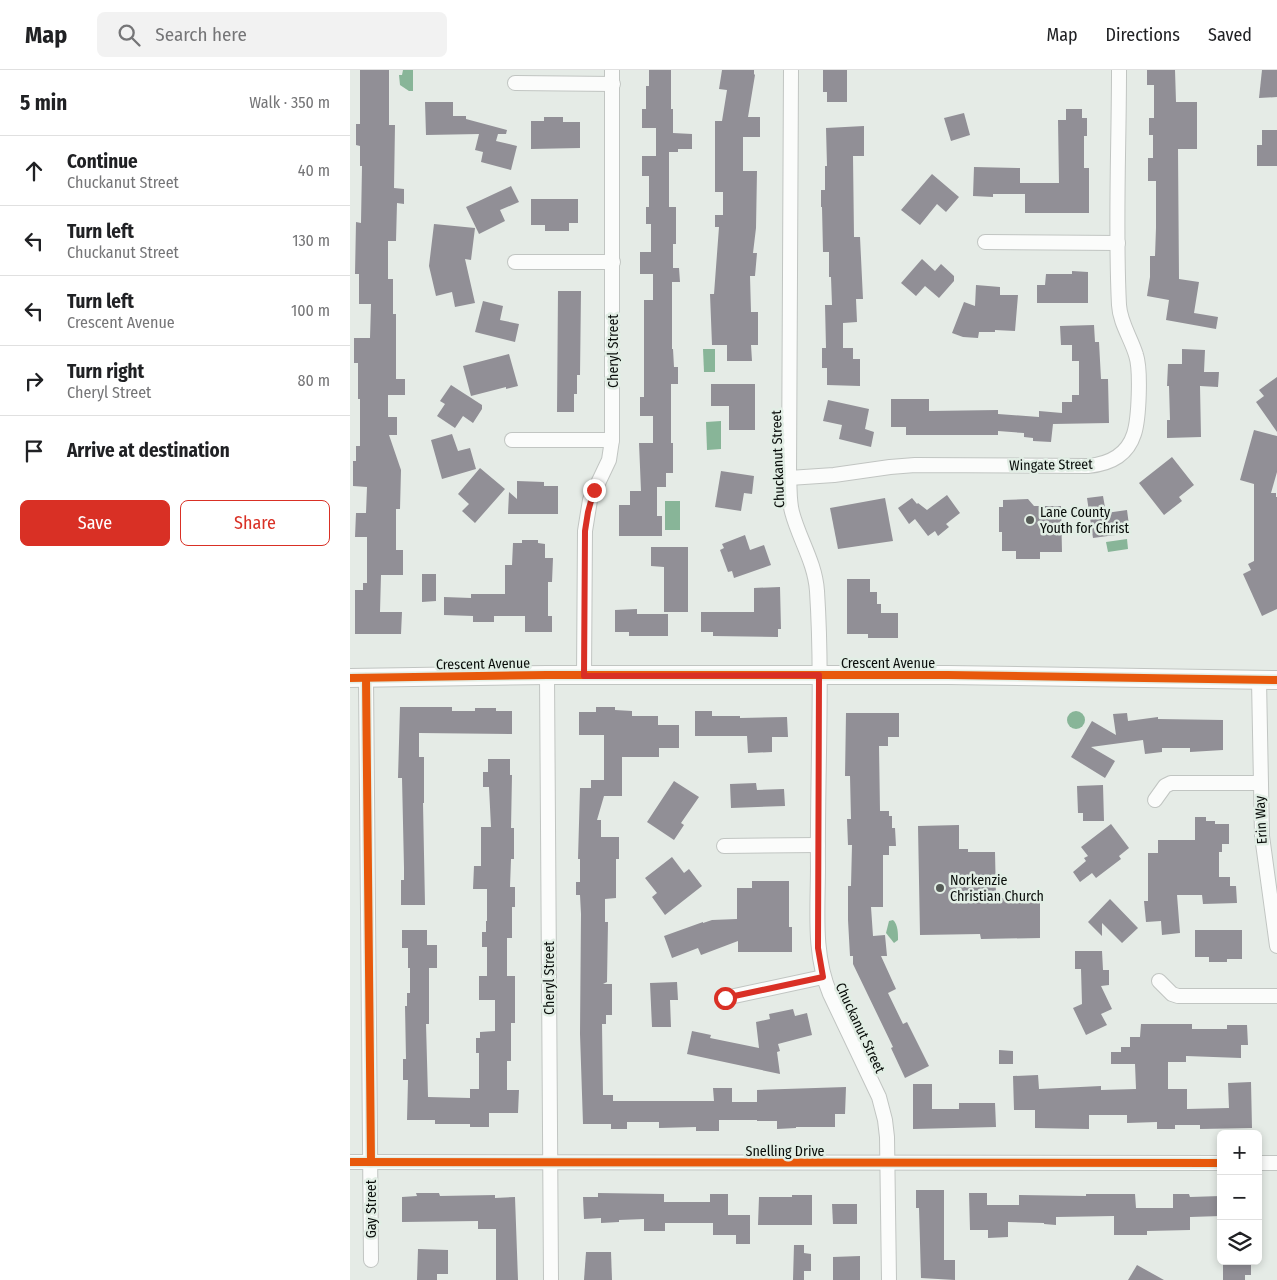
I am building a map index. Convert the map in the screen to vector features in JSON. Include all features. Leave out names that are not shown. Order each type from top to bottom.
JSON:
[{"type":"street","name":"Chuckanut Street","points":[[791,70],[789,478],[792,511],[816,580],[819,675],[818,948],[823,977],[879,1097],[886,1128],[889,1280]]},
{"type":"street","name":"Wingate Street","points":[[789,478],[834,475],[916,465],[1088,466],[1117,458],[1129,445],[1136,426],[1138,365],[1136,353],[1120,314],[1118,243],[1119,70]]},
{"type":"street","name":"Cheryl Street","points":[[515,83],[612,77],[612,440],[610,460],[594,490],[588,512],[585,548],[584,676]]},
{"type":"street","points":[[985,242],[1118,243]]},
{"type":"street","points":[[516,262],[613,262]]},
{"type":"street","points":[[512,440],[612,440]]},
{"type":"street","name":"Cheryl Street","points":[[547,675],[551,1280]]},
{"type":"street","name":"Crescent Avenue","points":[[358,678],[547,675],[948,675],[1277,680]]},
{"type":"street","name":"Gay Street","points":[[358,678],[371,1162],[371,1260]]},
{"type":"street","name":"Erin Way","points":[[1259,680],[1263,851],[1277,946]]},
{"type":"street","name":"Erin Way","points":[[1155,800],[1165,786],[1171,783],[1260,783]]},
{"type":"street","points":[[724,846],[818,845]]},
{"type":"street","name":"Chuckanut Street","points":[[725,998],[823,977]]},
{"type":"street","points":[[1158,981],[1172,994],[1178,996],[1277,996]]},
{"type":"street","name":"Snelling Drive","points":[[350,1162],[1217,1163]]},
{"type":"street","points":[[1262,1163],[1277,1163]]},
{"type":"shaded area","points":[[403,70],[413,70],[413,91],[409,91],[400,85],[399,75],[402,75]]},
{"type":"shaded area","points":[[703,349],[715,349],[715,372],[704,372]]},
{"type":"shaded area","points":[[721,421],[721,449],[707,450],[706,422]]},
{"type":"shaded area","points":[[665,501],[680,501],[680,530],[665,530]]},
{"type":"shaded area","points":[[1127,539],[1128,549],[1108,552],[1106,542]]},
{"type":"shaded area","points":[[1076,711],[1082,714],[1085,720],[1082,726],[1076,729],[1070,726],[1067,720],[1070,714]]},
{"type":"shaded area","points":[[893,920],[897,927],[898,935],[898,940],[894,943],[886,933],[889,921]]},
{"type":"building","points":[[360,70],[389,70],[389,125],[395,125],[394,188],[404,189],[404,204],[397,203],[396,241],[388,241],[388,279],[393,279],[393,314],[396,314],[396,379],[405,379],[405,395],[388,395],[388,417],[397,417],[397,435],[389,435],[401,470],[400,509],[396,509],[396,550],[403,550],[403,575],[381,575],[380,612],[402,612],[401,634],[355,634],[355,590],[363,590],[363,583],[367,583],[367,537],[355,537],[356,513],[366,513],[367,487],[353,486],[353,461],[356,461],[356,446],[360,446],[358,363],[354,363],[354,338],[370,338],[371,304],[359,304],[359,274],[355,274],[356,222],[361,223],[362,166],[360,166],[360,146],[356,145],[356,124],[360,124]]},
{"type":"building","points":[[649,70],[671,70],[673,133],[692,134],[692,149],[678,149],[678,152],[669,152],[669,207],[676,207],[676,244],[673,244],[673,268],[679,268],[680,282],[672,282],[672,349],[674,367],[678,367],[678,384],[671,384],[673,473],[666,473],[666,487],[657,487],[657,516],[662,516],[662,536],[619,536],[619,505],[630,505],[630,491],[641,491],[639,443],[653,443],[653,416],[640,416],[640,397],[644,397],[644,300],[653,300],[653,274],[640,274],[640,252],[651,252],[651,224],[646,224],[646,207],[649,207],[649,176],[642,176],[642,156],[656,156],[656,128],[642,128],[642,109],[646,109],[646,86],[649,86]]},
{"type":"building","points":[[722,70],[754,70],[755,75],[748,117],[760,117],[760,137],[743,137],[743,171],[757,171],[756,228],[753,253],[757,253],[755,276],[750,276],[751,312],[758,312],[758,345],[751,345],[752,361],[727,361],[727,345],[712,345],[710,294],[714,294],[719,227],[715,227],[715,215],[723,215],[723,192],[715,192],[715,121],[722,121],[727,90],[719,89]]},
{"type":"building","points":[[823,70],[847,70],[847,102],[827,102],[827,92],[823,92]]},
{"type":"building","points":[[1147,70],[1175,70],[1176,102],[1197,102],[1197,149],[1178,149],[1179,279],[1199,282],[1194,313],[1218,317],[1216,329],[1166,320],[1169,300],[1147,296],[1150,277],[1150,256],[1155,256],[1156,181],[1148,181],[1148,158],[1153,158],[1153,135],[1149,135],[1149,118],[1154,118],[1154,85],[1147,85]]},
{"type":"building","points":[[1262,70],[1277,70],[1277,97],[1259,98]]},
{"type":"building","points":[[425,102],[453,102],[453,116],[466,116],[466,119],[507,130],[506,134],[498,134],[496,141],[517,146],[511,170],[481,162],[483,152],[475,150],[479,134],[426,135]]},
{"type":"building","points":[[1066,109],[1082,109],[1082,118],[1087,118],[1087,136],[1084,136],[1084,168],[1089,168],[1089,213],[1025,213],[1025,194],[993,194],[993,197],[973,196],[974,167],[1020,168],[1020,183],[1059,183],[1058,120],[1066,120]]},
{"type":"building","points":[[964,113],[970,135],[951,141],[944,118]]},
{"type":"building","points":[[544,117],[563,117],[563,122],[580,122],[580,148],[531,149],[531,121],[544,121]]},
{"type":"building","points":[[864,126],[864,156],[853,156],[854,237],[860,237],[863,299],[856,299],[857,322],[843,323],[843,348],[853,348],[853,359],[860,359],[860,386],[827,385],[827,368],[822,368],[822,348],[826,348],[825,305],[832,305],[829,252],[823,252],[821,207],[821,190],[825,190],[825,166],[827,166],[826,128]]},
{"type":"building","points":[[1262,130],[1277,130],[1277,166],[1257,166],[1257,145],[1262,145]]},
{"type":"building","points":[[932,174],[959,197],[946,212],[937,204],[920,225],[901,210]]},
{"type":"building","points":[[511,186],[519,202],[500,210],[505,221],[479,234],[466,207]]},
{"type":"building","points":[[531,199],[578,199],[578,223],[569,223],[569,231],[545,231],[545,225],[531,225]]},
{"type":"building","points":[[434,224],[475,228],[471,260],[465,259],[475,303],[455,307],[452,292],[436,296],[429,266]]},
{"type":"building","points":[[922,259],[935,271],[941,264],[954,276],[954,281],[939,298],[925,286],[916,296],[901,283]]},
{"type":"building","points":[[1072,271],[1088,272],[1088,303],[1037,303],[1037,285],[1045,285],[1046,274],[1072,274]]},
{"type":"building","points":[[976,285],[1000,287],[1000,295],[1018,295],[1015,331],[995,330],[995,332],[979,332],[978,338],[963,337],[952,333],[964,302],[975,306]]},
{"type":"building","points":[[558,291],[581,291],[580,375],[577,375],[577,394],[574,394],[574,412],[557,412]]},
{"type":"building","points":[[483,301],[503,306],[500,320],[519,324],[515,342],[475,332]]},
{"type":"building","points":[[1094,325],[1095,342],[1099,342],[1101,379],[1108,379],[1109,423],[1053,424],[1051,442],[1033,441],[1033,438],[1024,437],[1024,433],[998,431],[998,435],[906,435],[906,427],[891,427],[891,399],[929,399],[929,411],[998,410],[998,414],[1039,417],[1039,411],[1062,413],[1062,402],[1072,402],[1072,395],[1079,395],[1079,361],[1072,361],[1072,345],[1061,345],[1060,326]]},
{"type":"building","points":[[1182,349],[1205,350],[1204,372],[1219,372],[1218,387],[1200,386],[1201,437],[1167,438],[1167,420],[1170,420],[1169,386],[1167,386],[1168,364],[1182,364]]},
{"type":"building","points":[[509,354],[518,386],[506,389],[506,387],[471,396],[463,366]]},
{"type":"building","points":[[1277,377],[1277,432],[1256,402],[1264,396],[1259,390]]},
{"type":"building","points":[[711,384],[755,384],[755,430],[729,430],[729,406],[711,406]]},
{"type":"building","points":[[451,385],[482,405],[482,409],[473,423],[463,416],[455,428],[437,416],[445,404],[440,401]]},
{"type":"building","points":[[828,400],[869,409],[865,429],[874,432],[871,447],[839,439],[842,425],[823,421]]},
{"type":"building","points":[[1254,430],[1277,436],[1277,472],[1271,493],[1276,493],[1277,497],[1277,609],[1262,616],[1243,574],[1251,570],[1248,564],[1254,561],[1254,484],[1240,480]]},
{"type":"building","points":[[452,434],[458,451],[470,448],[476,469],[442,479],[431,440]]},
{"type":"building","points":[[1172,457],[1194,485],[1179,497],[1182,501],[1164,515],[1139,483]]},
{"type":"building","points":[[480,468],[505,489],[475,523],[462,511],[469,504],[458,494]]},
{"type":"building","points":[[721,471],[754,476],[752,494],[744,493],[741,511],[715,507]]},
{"type":"building","points":[[517,481],[544,482],[544,486],[558,486],[558,514],[508,514],[509,492],[517,499]]},
{"type":"building","points":[[947,495],[960,513],[946,524],[949,527],[938,536],[935,531],[928,536],[915,519],[909,524],[898,508],[912,498],[917,504],[927,510]]},
{"type":"building","points":[[1103,496],[1106,513],[1127,510],[1130,533],[1093,538],[1087,498]]},
{"type":"building","points":[[885,498],[893,541],[838,549],[830,508]]},
{"type":"building","name":"Lane County Youth for Christ","points":[[1028,499],[1034,506],[1061,506],[1062,552],[1040,552],[1040,559],[1016,559],[1016,551],[1002,551],[1002,532],[999,532],[999,507],[1003,507],[1003,500]]},
{"type":"building","points":[[745,535],[750,550],[764,545],[771,565],[734,578],[732,571],[728,572],[720,550],[724,548],[722,544]]},
{"type":"building","points":[[522,540],[538,540],[538,543],[545,544],[545,558],[553,558],[552,582],[548,582],[548,616],[552,616],[552,632],[525,632],[525,616],[494,616],[494,622],[473,622],[473,616],[444,615],[444,597],[471,598],[471,594],[505,594],[505,565],[512,565],[513,543],[522,543]]},
{"type":"building","points":[[651,547],[688,547],[688,612],[664,612],[664,567],[651,566]]},
{"type":"building","points":[[422,574],[436,574],[436,601],[422,602]]},
{"type":"building","points":[[847,579],[870,579],[870,592],[877,592],[877,604],[881,604],[881,613],[898,613],[898,638],[868,638],[868,634],[847,634]]},
{"type":"building","points":[[780,587],[781,629],[778,629],[778,637],[713,636],[713,632],[701,632],[701,612],[754,612],[754,588]]},
{"type":"building","points":[[637,609],[637,614],[668,614],[668,636],[629,636],[629,632],[615,632],[615,610]]},
{"type":"building","points":[[400,707],[452,707],[452,711],[475,711],[475,708],[496,708],[496,711],[512,711],[512,734],[419,733],[419,757],[424,757],[425,905],[401,905],[401,880],[404,880],[404,868],[402,778],[398,778]]},
{"type":"building","points":[[596,707],[615,707],[615,710],[632,711],[632,716],[658,716],[658,725],[679,725],[679,748],[659,748],[659,757],[622,757],[622,796],[604,796],[597,820],[601,820],[601,837],[619,837],[619,859],[616,859],[616,898],[605,899],[605,922],[608,922],[607,982],[603,984],[612,984],[612,1015],[606,1015],[606,1024],[602,1024],[603,1095],[613,1095],[613,1101],[714,1101],[713,1088],[732,1088],[732,1102],[757,1102],[757,1090],[846,1087],[845,1114],[835,1114],[835,1127],[777,1129],[777,1121],[757,1120],[719,1120],[719,1131],[696,1131],[696,1127],[659,1128],[659,1122],[627,1122],[627,1129],[611,1129],[611,1124],[583,1124],[580,1034],[581,914],[580,895],[576,895],[576,882],[580,882],[580,859],[578,859],[580,788],[591,788],[591,780],[604,780],[604,735],[579,735],[579,712],[596,712]]},
{"type":"building","points":[[695,711],[712,711],[712,716],[740,716],[740,718],[787,717],[788,737],[772,737],[772,752],[748,753],[747,736],[695,736]]},
{"type":"building","points":[[846,713],[899,713],[899,737],[888,737],[888,746],[879,746],[880,811],[889,811],[889,816],[892,816],[892,828],[895,828],[896,846],[889,846],[889,855],[883,855],[883,907],[871,907],[873,936],[885,935],[887,956],[881,956],[896,989],[888,993],[903,1024],[907,1022],[929,1066],[905,1078],[891,1048],[893,1047],[853,964],[853,956],[850,956],[848,886],[851,886],[852,845],[848,845],[847,819],[851,819],[850,776],[845,776]]},
{"type":"building","points":[[1127,713],[1128,721],[1158,717],[1158,719],[1223,720],[1223,750],[1190,752],[1190,748],[1162,748],[1162,752],[1145,754],[1143,740],[1091,747],[1115,761],[1105,778],[1071,757],[1092,721],[1116,735],[1113,714]]},
{"type":"building","points":[[488,759],[510,759],[510,775],[512,775],[511,828],[514,828],[514,859],[511,859],[510,887],[515,887],[515,907],[512,907],[512,938],[507,938],[507,976],[515,976],[515,1023],[511,1023],[511,1061],[507,1061],[507,1090],[519,1090],[518,1113],[489,1113],[489,1127],[470,1127],[470,1124],[435,1124],[435,1120],[407,1120],[408,1080],[403,1080],[403,1059],[406,1059],[405,1006],[407,1006],[407,993],[410,993],[410,968],[408,968],[408,948],[402,948],[402,930],[427,930],[427,945],[437,945],[437,968],[429,968],[429,1024],[426,1024],[428,1097],[470,1098],[470,1089],[479,1089],[479,1053],[476,1053],[476,1038],[480,1038],[480,1032],[495,1031],[495,1000],[479,1000],[479,976],[487,976],[487,947],[482,947],[482,932],[486,932],[487,889],[473,889],[474,866],[481,866],[481,827],[491,827],[489,787],[483,787],[483,772],[488,772]]},
{"type":"building","points":[[674,781],[699,797],[681,823],[684,825],[674,840],[647,822]]},
{"type":"building","points":[[756,783],[757,790],[784,789],[785,806],[731,808],[730,784]]},
{"type":"building","points":[[1103,785],[1104,821],[1083,821],[1083,813],[1078,813],[1077,786]]},
{"type":"building","points":[[1195,817],[1206,817],[1206,821],[1215,821],[1215,824],[1229,824],[1229,844],[1222,844],[1222,852],[1219,852],[1219,877],[1230,877],[1230,886],[1236,886],[1237,903],[1203,904],[1202,895],[1177,895],[1180,933],[1162,935],[1161,921],[1146,922],[1144,901],[1148,901],[1148,853],[1158,853],[1158,840],[1195,840]]},
{"type":"building","points":[[1111,824],[1129,848],[1119,856],[1121,859],[1096,878],[1092,873],[1080,882],[1073,872],[1086,861],[1084,858],[1088,856],[1081,847]]},
{"type":"building","name":"Norkenzie Christian Church","points":[[959,825],[959,849],[968,849],[968,852],[995,852],[996,898],[1040,898],[1040,938],[981,939],[980,934],[920,935],[918,826]]},
{"type":"building","points":[[672,857],[684,873],[689,869],[702,886],[665,915],[652,897],[657,893],[645,878]]},
{"type":"building","points":[[752,881],[789,881],[789,927],[792,927],[792,952],[738,952],[738,941],[701,955],[698,948],[672,958],[664,936],[703,922],[737,919],[737,888],[752,888]]},
{"type":"building","points":[[1110,899],[1138,928],[1122,943],[1102,923],[1102,936],[1088,922]]},
{"type":"building","points":[[1195,930],[1242,930],[1242,959],[1227,959],[1227,962],[1209,962],[1209,957],[1195,957]]},
{"type":"building","points":[[1075,951],[1102,951],[1103,970],[1109,970],[1109,985],[1101,986],[1112,1009],[1101,1014],[1107,1025],[1086,1035],[1073,1008],[1082,1004],[1081,969],[1075,969]]},
{"type":"building","points":[[677,982],[678,1000],[670,1000],[671,1027],[652,1027],[650,983]]},
{"type":"building","points":[[793,1009],[795,1016],[807,1013],[812,1035],[778,1044],[780,1051],[777,1052],[780,1074],[687,1054],[692,1031],[711,1035],[710,1038],[759,1048],[756,1022],[770,1019],[769,1014]]},
{"type":"building","points":[[1141,1024],[1192,1024],[1192,1029],[1227,1029],[1227,1025],[1247,1025],[1248,1045],[1241,1045],[1241,1058],[1186,1056],[1186,1062],[1168,1062],[1168,1089],[1187,1089],[1187,1109],[1229,1108],[1228,1083],[1251,1082],[1252,1128],[1200,1129],[1200,1125],[1175,1125],[1175,1129],[1157,1129],[1157,1122],[1127,1123],[1127,1115],[1089,1115],[1089,1129],[1035,1128],[1035,1110],[1014,1110],[1013,1076],[1038,1075],[1039,1089],[1101,1086],[1101,1090],[1136,1089],[1135,1064],[1111,1064],[1111,1052],[1121,1052],[1121,1047],[1130,1047],[1130,1037],[1140,1037]]},
{"type":"building","points":[[999,1050],[1013,1051],[1013,1064],[999,1064]]},
{"type":"building","points":[[913,1084],[932,1084],[932,1109],[959,1109],[959,1103],[995,1103],[996,1127],[913,1129]]},
{"type":"building","points":[[916,1190],[944,1190],[944,1260],[955,1260],[955,1280],[921,1278],[919,1208],[916,1208]]},
{"type":"building","points":[[416,1193],[439,1193],[440,1196],[495,1195],[495,1198],[515,1197],[518,1280],[496,1280],[496,1229],[478,1229],[478,1221],[402,1222],[402,1197],[417,1196]]},
{"type":"building","points":[[598,1193],[664,1194],[664,1202],[710,1202],[710,1194],[728,1194],[728,1215],[750,1215],[750,1244],[736,1244],[736,1235],[713,1235],[713,1223],[665,1223],[665,1231],[644,1231],[644,1219],[601,1223],[601,1218],[584,1219],[583,1197],[598,1197]]},
{"type":"building","points":[[969,1193],[987,1193],[987,1205],[1019,1205],[1019,1195],[1086,1196],[1086,1194],[1135,1194],[1136,1208],[1173,1208],[1173,1194],[1189,1194],[1190,1197],[1217,1196],[1217,1216],[1190,1217],[1190,1230],[1147,1231],[1147,1235],[1114,1235],[1114,1216],[1056,1217],[1056,1225],[1008,1222],[1008,1237],[988,1238],[988,1230],[970,1230]]},
{"type":"building","points":[[792,1195],[812,1195],[812,1225],[758,1225],[759,1197],[792,1197]]},
{"type":"building","points":[[832,1204],[857,1204],[857,1224],[833,1224]]},
{"type":"building","points":[[794,1245],[804,1245],[804,1253],[811,1254],[811,1271],[804,1271],[804,1280],[793,1280]]},
{"type":"building","points":[[418,1249],[448,1250],[448,1274],[437,1274],[437,1280],[417,1280]]},
{"type":"building","points":[[586,1252],[611,1252],[612,1280],[584,1280]]},
{"type":"building","points":[[860,1256],[860,1280],[833,1280],[833,1257]]},
{"type":"building","points":[[1137,1265],[1164,1280],[1128,1280]]},
{"type":"building","points":[[1223,1265],[1251,1265],[1251,1275],[1245,1275],[1245,1280],[1223,1280]]},
{"type":"cycle path","points":[[350,678],[547,675],[948,675],[1277,680]]},
{"type":"cycle path","points":[[366,678],[371,1162]]},
{"type":"cycle path","points":[[350,1162],[1217,1163]]},
{"type":"place","name":"Lane County Youth for Christ","points":[[1030,520]]},
{"type":"place","name":"Norkenzie Christian Church","points":[[940,888]]},
{"type":"route","points":[[594,490],[590,500],[585,531],[584,676],[819,675],[818,948],[823,977],[725,998]]}]
